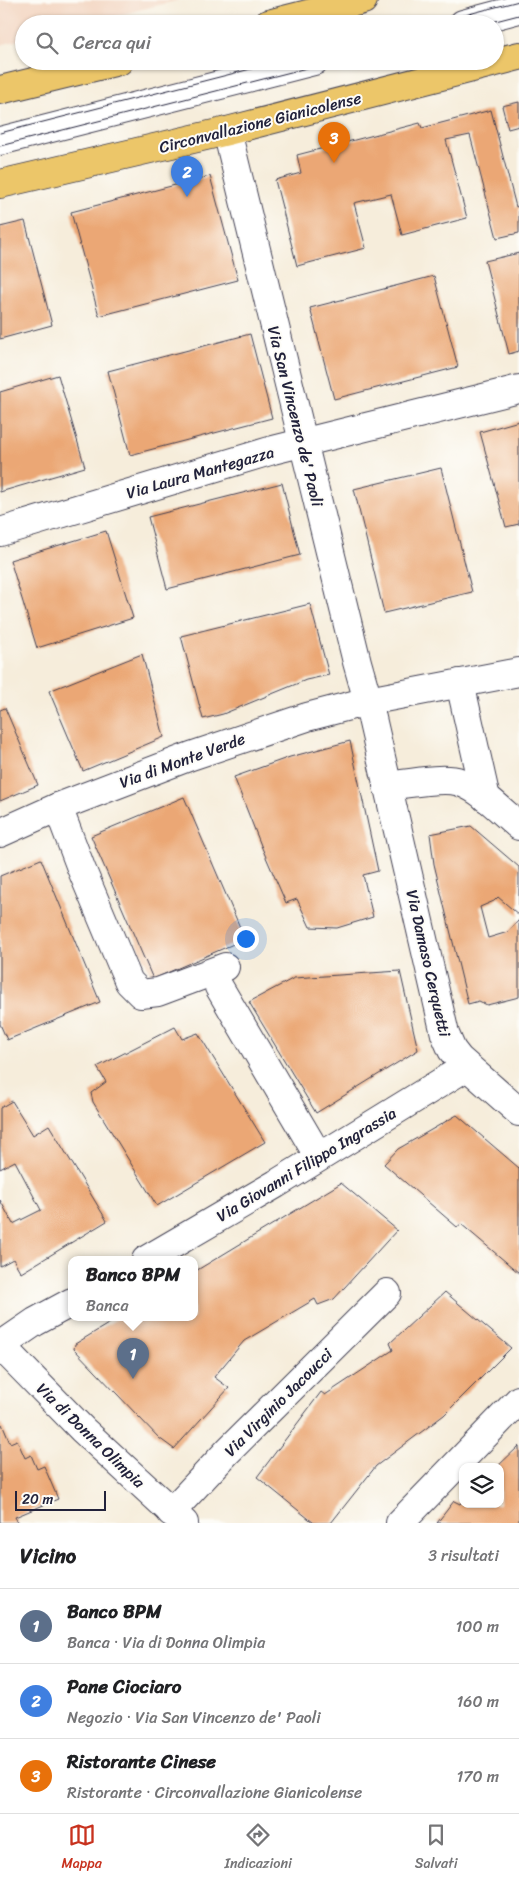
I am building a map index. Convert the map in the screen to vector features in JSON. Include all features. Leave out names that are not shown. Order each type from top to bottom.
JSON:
[{"type":"main road","points":[[304,15],[363,0]]},
{"type":"main road","name":"Circonvallazione Gianicolense","points":[[504,60],[519,56]]},
{"type":"main road","points":[[0,90],[82,70]]},
{"type":"main road","name":"Circonvallazione Gianicolense","points":[[0,184],[227,131],[464,70]]},
{"type":"street","points":[[499,15],[519,10]]},
{"type":"street","points":[[0,141],[279,70]]},
{"type":"street","name":"Via San Vincenzo de' Paoli","points":[[227,131],[388,786]]},
{"type":"street","name":"Via Laura Mantegazza","points":[[0,532],[304,443],[519,389]]},
{"type":"street","points":[[486,798],[460,683],[519,672]]},
{"type":"street","name":"Via di Monte Verde","points":[[0,833],[58,807],[252,734],[315,714],[368,701],[460,683]]},
{"type":"street","points":[[388,786],[446,780],[459,782],[486,798],[519,826]]},
{"type":"street","name":"Via Damaso Cerquetti","points":[[388,786],[444,1034],[452,1050],[466,1067],[519,1112]]},
{"type":"street","points":[[58,807],[81,868],[129,982],[140,994],[158,992],[222,977],[319,1158]]},
{"type":"street","name":"Via Giovanni Filippo Ingrassia","points":[[153,1256],[319,1158],[466,1067]]},
{"type":"street","name":"Via Virginio Jacoucci","points":[[178,1517],[228,1451],[387,1293]]},
{"type":"street","points":[[0,1345],[35,1322],[68,1304]]},
{"type":"street","name":"Via di Donna Olimpia","points":[[0,1345],[83,1430],[178,1517]]},
{"type":"street","points":[[400,1523],[519,1400]]},
{"type":"shaded area","points":[[0,0],[179,0],[120,15],[15,15],[15,41],[0,45]]},
{"type":"building","points":[[519,102],[519,126],[508,129],[502,106]]},
{"type":"building","points":[[491,110],[516,207],[519,206],[519,233],[497,238],[470,135],[446,140],[467,218],[402,235],[391,194],[354,203],[366,248],[297,266],[275,180],[301,173],[297,155],[420,123],[422,128]]},
{"type":"building","points":[[210,176],[238,280],[99,316],[71,212]]},
{"type":"building","points":[[25,221],[52,325],[0,339],[0,227]]},
{"type":"building","points":[[519,253],[519,351],[509,354],[485,261]]},
{"type":"building","points":[[434,276],[458,367],[334,399],[310,308]]},
{"type":"building","points":[[250,334],[272,418],[130,455],[108,371]]},
{"type":"building","points":[[58,375],[85,467],[0,492],[0,392]]},
{"type":"building","points":[[519,421],[519,524],[506,527],[480,432]]},
{"type":"building","points":[[441,468],[472,592],[384,613],[354,489]]},
{"type":"building","points":[[282,483],[300,555],[167,589],[148,517]]},
{"type":"building","points":[[106,531],[133,618],[37,648],[10,560]]},
{"type":"building","points":[[310,604],[329,675],[306,680],[223,714],[203,719],[181,636]]},
{"type":"building","points":[[142,654],[164,737],[83,771],[49,691]]},
{"type":"building","points":[[5,708],[38,785],[0,801],[0,710]]},
{"type":"building","points":[[350,741],[378,871],[363,875],[373,917],[337,928],[310,927],[297,899],[286,903],[234,777],[290,757]]},
{"type":"building","points":[[184,797],[245,939],[153,979],[91,836]]},
{"type":"building","points":[[471,826],[519,867],[519,915],[498,897],[494,901],[480,907],[488,938],[508,932],[519,920],[519,997],[487,1005],[479,1001],[468,1004],[434,864],[430,834]]},
{"type":"building","points":[[41,859],[100,1002],[7,1040],[0,1024],[0,876]]},
{"type":"building","points":[[400,971],[418,1050],[316,1113],[249,1002],[294,978]]},
{"type":"building","points":[[175,1027],[182,1039],[198,1033],[265,1142],[157,1206],[93,1102],[91,1093],[106,1082],[97,1067]]},
{"type":"building","points":[[12,1101],[33,1135],[49,1125],[107,1221],[21,1273],[13,1259],[0,1266],[0,1200],[13,1224],[41,1210],[15,1161],[0,1169],[0,1108]]},
{"type":"building","points":[[457,1115],[519,1168],[519,1273],[461,1224],[457,1227],[384,1164],[398,1149]]},
{"type":"building","points":[[341,1183],[397,1230],[334,1299],[318,1305],[315,1299],[244,1341],[214,1377],[229,1388],[174,1449],[159,1438],[74,1349],[75,1344],[113,1321],[198,1321],[198,1270]]},
{"type":"building","points":[[445,1292],[511,1348],[444,1415],[376,1466],[331,1523],[314,1523],[257,1477],[321,1392],[325,1395],[393,1350],[390,1343]]},
{"type":"building","points":[[2,1424],[10,1443],[17,1440],[25,1458],[31,1455],[37,1469],[44,1466],[58,1499],[15,1517],[18,1523],[0,1523],[0,1425]]},
{"type":"building","points":[[519,1446],[519,1523],[437,1523],[454,1501],[459,1504],[459,1508],[504,1508],[504,1463],[501,1463]]},
{"type":"tram line","points":[[465,15],[519,1]]},
{"type":"tram line","points":[[504,19],[519,15]]},
{"type":"tram line","points":[[0,133],[247,70]]},
{"type":"tram line","points":[[0,146],[299,70]]},
{"type":"place","name":"Ristorante Cinese","points":[[334,163]]},
{"type":"place","name":"Pane Ciociaro","points":[[187,197]]},
{"type":"place","name":"Banco BPM","points":[[133,1379]]}]
